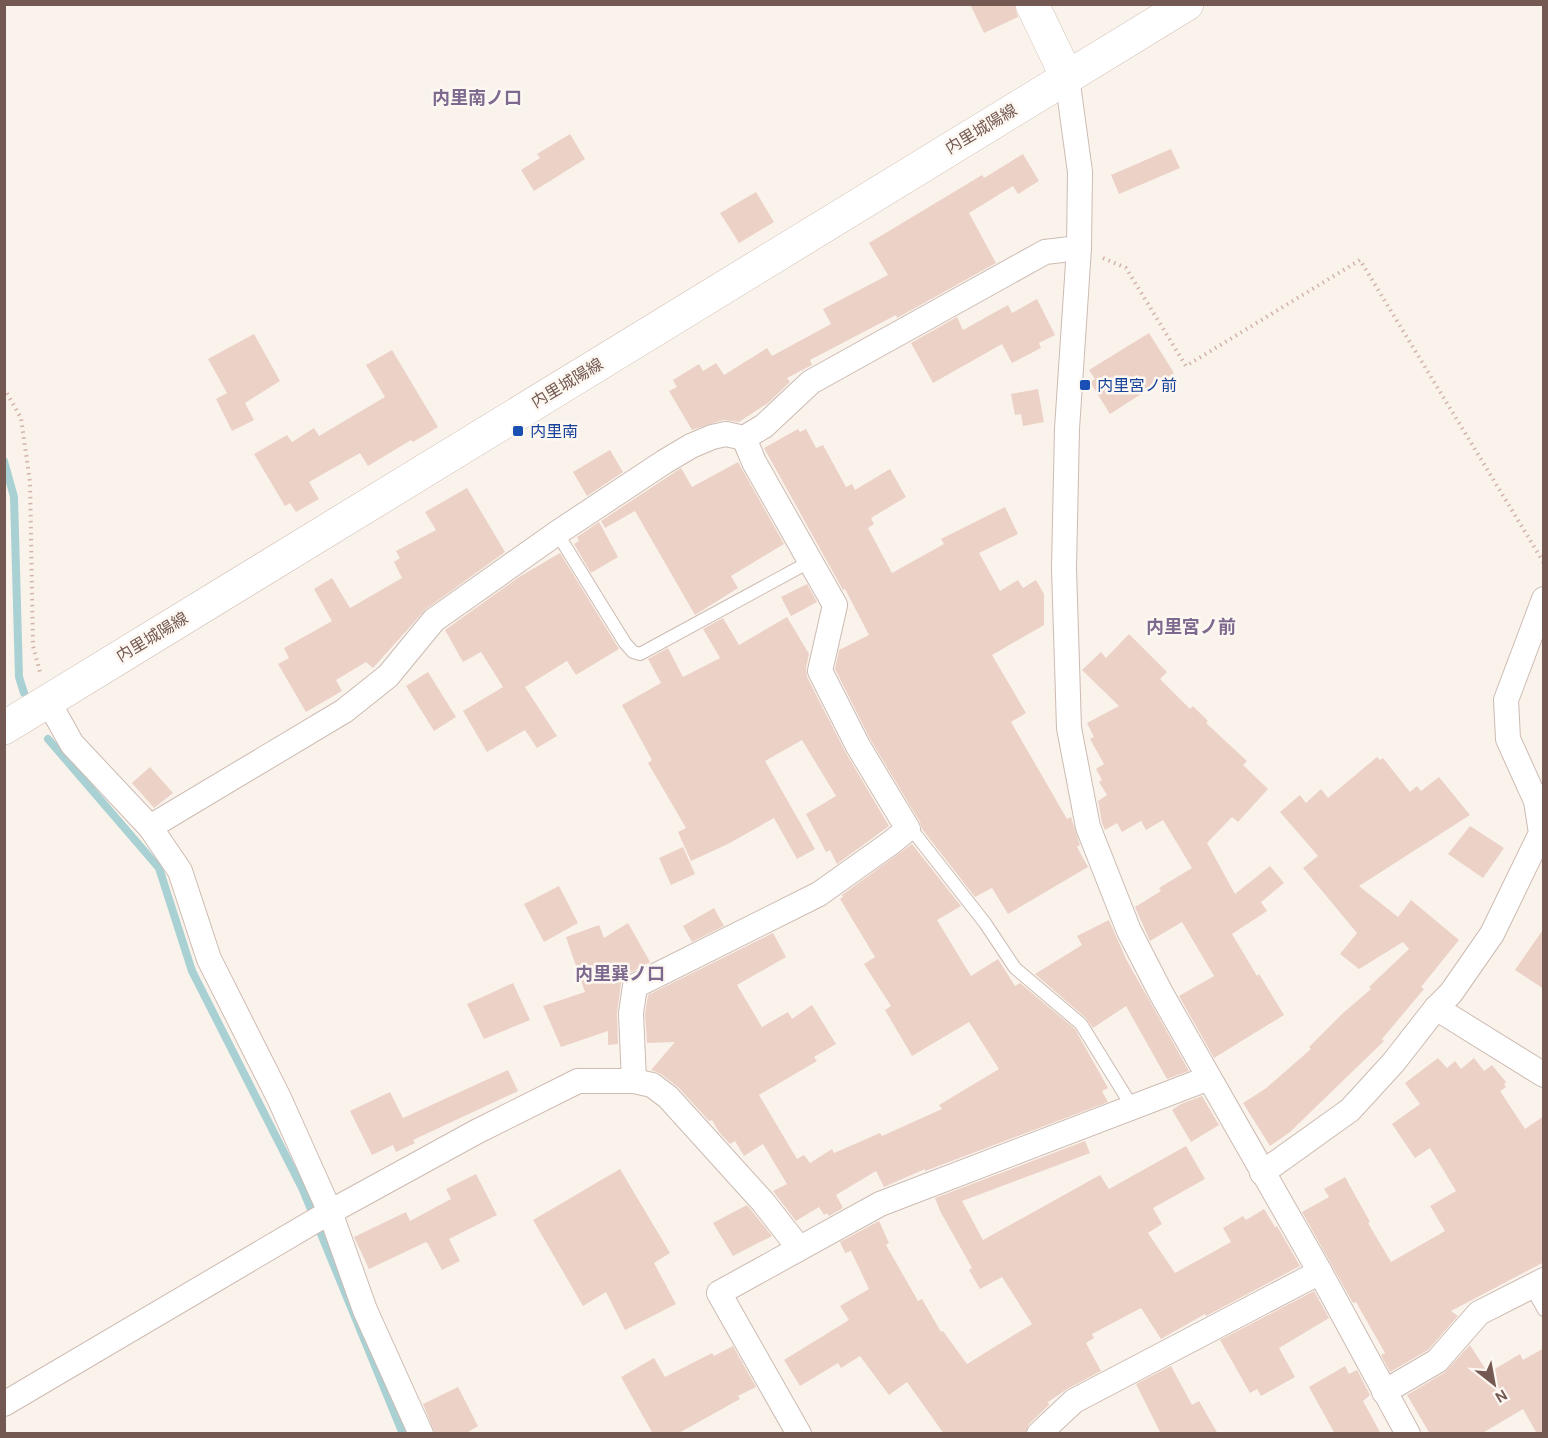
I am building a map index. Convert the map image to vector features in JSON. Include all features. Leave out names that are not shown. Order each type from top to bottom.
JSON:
[{"type":"main road","points":[[1032,4],[1067,77]]},
{"type":"main road","name":"内里城陽線","points":[[4,728],[1187,4]]},
{"type":"street","points":[[1067,77],[1080,172],[1079,248],[1067,429],[1064,568],[1069,728],[1088,827],[1129,931],[1162,995],[1320,1272],[1408,1434]]},
{"type":"street","points":[[150,827],[344,711],[388,676],[434,620],[557,534],[691,446],[726,434],[744,438],[764,426],[811,382],[1045,252],[1079,248]]},
{"type":"street","points":[[634,1082],[631,1013],[635,987],[819,894],[908,829],[858,746],[820,670],[835,605],[754,462],[744,438]]},
{"type":"street","points":[[1262,1173],[1350,1110],[1393,1063],[1436,1008],[1451,993],[1492,934],[1541,833],[1536,801],[1508,739],[1506,700],[1544,599]]},
{"type":"street","points":[[48,701],[72,744],[150,827],[180,871],[209,959],[279,1098],[330,1212],[365,1310],[421,1434]]},
{"type":"street","points":[[1436,1008],[1544,1075]]},
{"type":"street","points":[[799,1434],[719,1293],[880,1204],[1209,1078]]},
{"type":"street","points":[[4,1404],[330,1212],[476,1132],[578,1081],[634,1082],[651,1085],[668,1097],[763,1202],[799,1248]]},
{"type":"street","points":[[1039,1434],[1074,1401],[1320,1272]]},
{"type":"street","points":[[1384,1392],[1437,1361],[1479,1313],[1537,1284]]},
{"type":"lane","points":[[557,534],[624,643],[633,652],[640,654],[811,561]]},
{"type":"lane","points":[[908,829],[916,835],[985,923],[1015,968],[1081,1024],[1133,1108]]},
{"type":"lane","points":[[1537,1284],[1544,1310]]},
{"type":"path","points":[[1079,248],[1126,268],[1186,366],[1360,260],[1544,563]]},
{"type":"path","points":[[4,388],[21,418],[30,482],[33,646],[48,701]]},
{"type":"building","points":[[970,4],[1014,4],[1018,17],[984,33]]},
{"type":"building","points":[[570,134],[585,159],[534,191],[521,170],[540,158],[537,154]]},
{"type":"building","points":[[1171,149],[1180,168],[1119,194],[1111,175]]},
{"type":"building","points":[[1023,154],[1039,181],[1018,194],[1013,186],[969,213],[996,263],[897,318],[896,315],[810,360],[812,365],[787,378],[790,382],[768,403],[739,422],[723,420],[692,430],[669,391],[677,387],[673,380],[699,364],[703,371],[716,363],[724,375],[767,348],[772,356],[831,324],[823,309],[888,275],[869,243],[982,175],[984,178]]},
{"type":"building","points":[[756,192],[774,222],[739,243],[720,213]]},
{"type":"building","points":[[1037,299],[1055,335],[1039,343],[1041,348],[1012,363],[1002,344],[933,383],[911,343],[957,317],[963,330],[1008,305],[1012,313]]},
{"type":"building","points":[[1149,333],[1174,373],[1110,414],[1090,382],[1095,379],[1089,370]]},
{"type":"building","points":[[254,334],[280,381],[245,403],[254,420],[232,431],[216,399],[227,393],[208,359]]},
{"type":"building","points":[[392,350],[438,427],[368,466],[360,453],[309,482],[319,499],[296,512],[290,503],[285,506],[254,454],[287,435],[292,442],[314,428],[319,436],[385,397],[366,365]]},
{"type":"building","points":[[1038,389],[1044,422],[1023,426],[1021,414],[1015,415],[1011,394]]},
{"type":"building","points":[[798,429],[800,432],[806,429],[816,448],[823,445],[846,487],[852,484],[855,490],[890,469],[906,497],[871,518],[874,524],[868,528],[892,573],[944,544],[941,539],[1005,507],[1018,534],[979,553],[1000,591],[1018,580],[1023,588],[1036,580],[1044,594],[1044,625],[992,655],[1026,713],[1011,722],[1067,819],[1071,817],[1080,845],[1077,847],[1088,867],[1008,914],[992,888],[975,897],[922,829],[870,739],[835,669],[839,650],[869,635],[764,448]]},
{"type":"building","points":[[610,450],[623,472],[587,496],[573,472]]},
{"type":"building","points":[[738,462],[784,544],[731,576],[738,588],[695,615],[635,511],[605,528],[601,521],[681,468],[692,487]]},
{"type":"building","points":[[467,488],[505,552],[426,609],[373,668],[366,662],[336,680],[342,691],[306,712],[278,664],[289,658],[284,648],[332,621],[314,589],[332,578],[350,608],[402,578],[394,562],[400,558],[396,551],[436,530],[425,512]]},
{"type":"building","points":[[599,522],[618,557],[591,573],[574,544],[579,541],[577,537]]},
{"type":"building","points":[[560,553],[619,649],[576,675],[567,661],[525,687],[557,736],[537,748],[525,730],[487,752],[463,711],[503,687],[481,652],[463,662],[445,630],[519,577]]},
{"type":"building","points":[[807,584],[817,602],[791,616],[781,597]]},
{"type":"building","points":[[787,617],[809,654],[807,677],[846,753],[889,826],[837,864],[830,850],[826,852],[806,814],[836,796],[802,740],[765,761],[815,849],[797,859],[774,818],[728,844],[691,861],[678,832],[686,828],[648,763],[652,760],[622,705],[661,683],[648,659],[668,648],[683,677],[720,658],[703,629],[723,618],[739,645]]},
{"type":"building","points":[[1129,634],[1167,672],[1160,679],[1190,709],[1193,706],[1208,721],[1206,723],[1247,761],[1243,765],[1268,789],[1238,822],[1232,817],[1207,843],[1235,894],[1270,866],[1284,883],[1261,902],[1267,911],[1232,934],[1284,1015],[1214,1058],[1179,996],[1214,976],[1182,922],[1150,941],[1135,907],[1161,891],[1159,888],[1192,868],[1163,820],[1146,830],[1141,821],[1122,832],[1117,823],[1105,830],[1102,823],[1098,801],[1107,795],[1099,782],[1102,780],[1096,769],[1104,764],[1090,739],[1094,737],[1087,723],[1119,706],[1082,670],[1101,652],[1106,658]]},
{"type":"building","points":[[428,672],[456,717],[434,731],[406,686]]},
{"type":"building","points":[[1377,757],[1380,760],[1383,758],[1410,792],[1417,786],[1421,791],[1439,777],[1470,815],[1359,886],[1398,917],[1411,900],[1459,940],[1421,987],[1424,989],[1382,1039],[1384,1041],[1290,1132],[1270,1146],[1243,1103],[1265,1089],[1311,1049],[1309,1047],[1371,989],[1369,987],[1409,949],[1403,942],[1359,969],[1340,954],[1357,933],[1303,868],[1318,856],[1280,812],[1300,795],[1306,803],[1321,789],[1328,798]]},
{"type":"building","points":[[150,767],[173,793],[154,808],[132,783]]},
{"type":"building","points":[[1470,826],[1504,848],[1483,878],[1448,854]]},
{"type":"building","points":[[912,844],[961,906],[937,920],[971,976],[998,959],[1015,986],[1020,983],[1075,1029],[1108,1088],[1102,1091],[1108,1102],[925,1171],[925,1169],[884,1187],[876,1171],[836,1195],[843,1208],[829,1216],[827,1213],[824,1215],[819,1207],[796,1221],[773,1191],[787,1184],[763,1144],[744,1156],[735,1141],[730,1144],[712,1120],[709,1121],[678,1087],[661,1074],[651,1070],[675,1042],[647,1043],[645,1014],[648,995],[773,933],[786,957],[737,985],[762,1027],[788,1012],[792,1019],[812,1005],[836,1044],[814,1057],[817,1061],[759,1095],[797,1159],[804,1155],[810,1163],[832,1149],[834,1153],[880,1133],[882,1136],[942,1109],[939,1105],[999,1069],[969,1022],[912,1056],[885,1010],[891,1006],[864,964],[875,957],[840,899],[842,895]]},
{"type":"building","points":[[683,847],[695,874],[671,885],[659,858]]},
{"type":"building","points":[[559,886],[578,923],[544,942],[524,904]]},
{"type":"building","points":[[714,908],[724,926],[692,942],[683,926]]},
{"type":"building","points":[[1109,920],[1126,959],[1189,1071],[1167,1079],[1126,1006],[1093,1028],[1086,1018],[1035,974],[1082,945],[1077,936]]},
{"type":"building","points":[[628,923],[650,962],[628,974],[621,983],[617,1013],[618,1044],[608,1045],[608,1031],[561,1047],[543,1006],[585,992],[566,937],[599,925],[604,938]]},
{"type":"building","points":[[1544,928],[1544,989],[1515,970]]},
{"type":"building","points":[[513,983],[530,1020],[484,1039],[467,1004]]},
{"type":"building","points":[[1438,1058],[1447,1068],[1455,1061],[1461,1069],[1474,1058],[1484,1071],[1492,1065],[1506,1082],[1504,1084],[1506,1087],[1500,1091],[1525,1129],[1544,1116],[1544,1262],[1451,1311],[1458,1316],[1428,1350],[1390,1372],[1381,1355],[1385,1353],[1356,1302],[1353,1303],[1302,1212],[1329,1197],[1324,1189],[1345,1177],[1391,1262],[1445,1231],[1430,1206],[1456,1191],[1430,1148],[1415,1158],[1392,1124],[1420,1104],[1405,1083]]},
{"type":"building","points":[[508,1070],[518,1091],[413,1140],[415,1143],[396,1152],[393,1145],[372,1155],[350,1111],[390,1092],[403,1118]]},
{"type":"building","points":[[1202,1096],[1219,1125],[1191,1142],[1172,1110]]},
{"type":"building","points":[[1085,1141],[1090,1153],[962,1201],[983,1240],[1100,1175],[1109,1189],[1186,1146],[1205,1179],[1153,1208],[1162,1224],[1148,1233],[1175,1273],[1231,1242],[1223,1228],[1243,1216],[1246,1220],[1264,1209],[1275,1227],[1277,1226],[1300,1266],[1161,1339],[1141,1308],[1092,1334],[1094,1338],[1086,1343],[1101,1371],[1048,1402],[1049,1405],[1029,1424],[1025,1434],[944,1434],[907,1382],[889,1395],[860,1356],[841,1368],[838,1363],[800,1386],[784,1360],[849,1320],[840,1306],[869,1289],[851,1251],[845,1253],[840,1242],[879,1221],[889,1243],[886,1245],[918,1301],[922,1299],[941,1332],[943,1331],[967,1364],[1032,1324],[1002,1277],[980,1289],[969,1270],[972,1268],[935,1198]]},
{"type":"building","points":[[620,1169],[670,1253],[654,1263],[676,1304],[625,1330],[606,1292],[583,1306],[533,1220]]},
{"type":"building","points":[[476,1174],[497,1215],[449,1239],[460,1261],[442,1270],[426,1242],[369,1269],[354,1237],[406,1212],[410,1221],[451,1199],[446,1189]]},
{"type":"building","points":[[747,1205],[772,1236],[733,1256],[713,1223]]},
{"type":"building","points":[[1314,1291],[1329,1318],[1279,1348],[1295,1377],[1261,1396],[1257,1389],[1250,1393],[1220,1340]]},
{"type":"building","points":[[1470,1345],[1488,1373],[1520,1354],[1523,1360],[1544,1348],[1544,1434],[1537,1434],[1523,1409],[1481,1434],[1430,1434],[1407,1395],[1444,1373]]},
{"type":"building","points":[[733,1346],[756,1387],[738,1396],[740,1399],[677,1434],[653,1434],[621,1377],[654,1358],[665,1377],[712,1353],[714,1356]]},
{"type":"building","points":[[1171,1366],[1192,1405],[1199,1401],[1218,1434],[1161,1434],[1136,1384]]},
{"type":"building","points":[[1345,1366],[1349,1374],[1357,1370],[1370,1395],[1363,1401],[1381,1434],[1335,1434],[1309,1387]]},
{"type":"building","points":[[458,1387],[478,1426],[465,1434],[435,1434],[423,1404]]},
{"type":"waterway","points":[[4,461],[14,497],[19,677],[24,693]]},
{"type":"waterway","points":[[48,739],[159,868],[192,971],[303,1190],[403,1434]]},
{"type":"place","name":"内里宮ノ前","points":[[1085,385]]},
{"type":"place","name":"内里南","points":[[518,431]]},
{"type":"district","name":"内里南ノ口","points":[[477,98]]},
{"type":"district","name":"内里宮ノ前","points":[[1191,627]]},
{"type":"district","name":"内里巽ノ口","points":[[620,974]]}]
